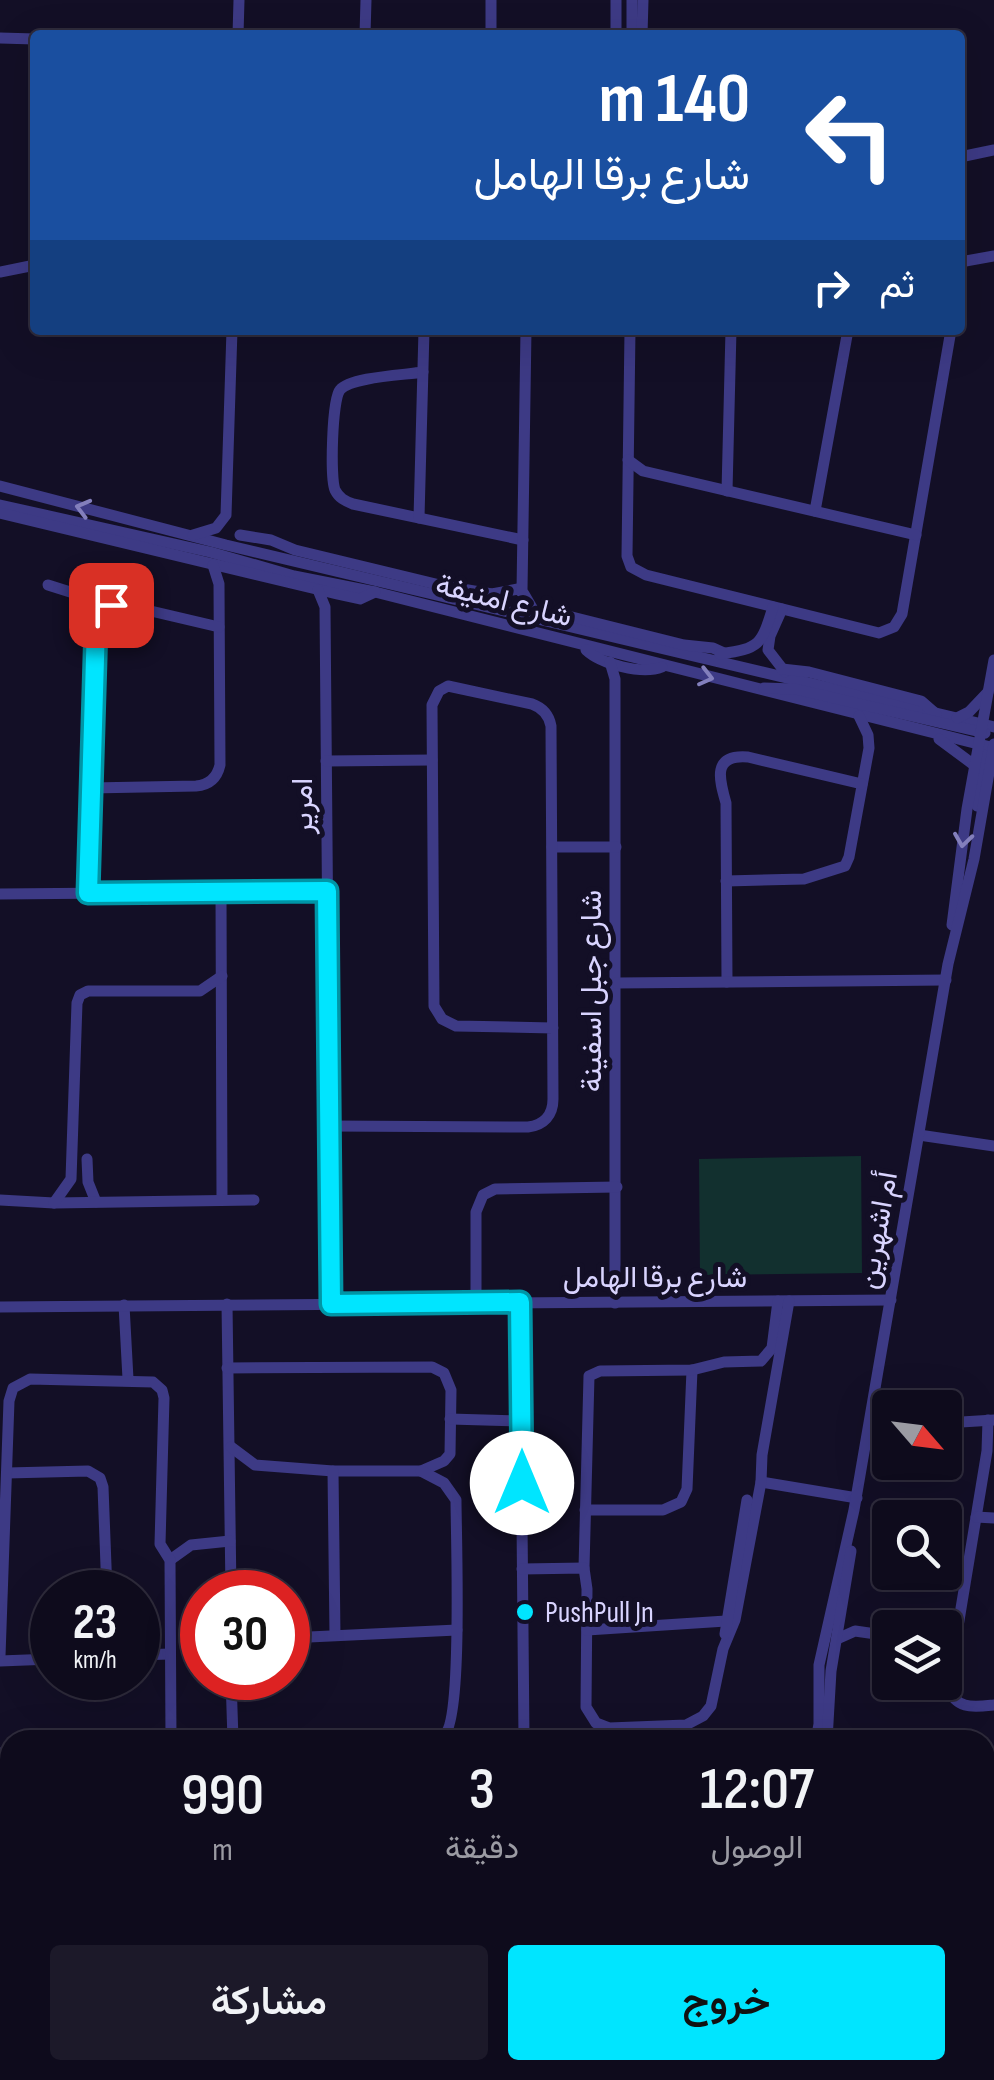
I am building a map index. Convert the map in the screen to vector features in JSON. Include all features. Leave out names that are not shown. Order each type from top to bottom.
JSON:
[{"type":"street","points":[[238,30],[239,0]]},
{"type":"street","points":[[365,30],[366,0]]},
{"type":"street","points":[[491,30],[492,0]]},
{"type":"street","points":[[632,0],[635,30]]},
{"type":"street","points":[[636,30],[642,0]]},
{"type":"street","points":[[616,4],[633,30]]},
{"type":"street","points":[[616,4],[616,30]]},
{"type":"street","points":[[0,38],[30,39]]},
{"type":"street","points":[[965,156],[994,150]]},
{"type":"street","points":[[965,261],[994,256]]},
{"type":"street","points":[[0,272],[30,266]]},
{"type":"street","points":[[188,535],[216,528],[226,515],[232,335]]},
{"type":"street","points":[[419,518],[424,335]]},
{"type":"street","points":[[526,335],[522,592],[538,618]]},
{"type":"street","points":[[630,335],[627,556],[636,571],[875,632],[889,630],[902,614],[950,335]]},
{"type":"street","points":[[727,491],[731,335]]},
{"type":"street","points":[[814,511],[847,335]]},
{"type":"street","points":[[423,372],[343,386],[335,398],[334,488],[342,498],[523,540]]},
{"type":"street","points":[[628,460],[644,471],[916,535]]},
{"type":"street","points":[[628,482],[644,471]]},
{"type":"street","name":"شارع امنيفة","points":[[0,486],[188,535],[704,658],[787,674],[958,718],[989,736]]},
{"type":"street","name":"شارع امنيفة","points":[[1,513],[210,552],[931,734],[989,736]]},
{"type":"street","points":[[22,514],[318,590],[360,598],[374,592]]},
{"type":"street","points":[[226,515],[240,534],[263,552]]},
{"type":"street","points":[[240,534],[444,586],[482,593],[514,589],[522,592]]},
{"type":"street","points":[[91,788],[196,786],[214,778],[220,765],[220,584],[213,565]]},
{"type":"street","points":[[220,584],[227,568]]},
{"type":"street","points":[[286,574],[304,586]]},
{"type":"street","points":[[48,585],[86,596],[102,610]]},
{"type":"street","name":"امرير","points":[[318,590],[325,607],[331,1304]]},
{"type":"street","points":[[458,598],[482,593]]},
{"type":"street","points":[[325,607],[337,594]]},
{"type":"street","points":[[102,610],[121,604],[220,627]]},
{"type":"street","points":[[704,658],[748,650],[760,642],[778,608]]},
{"type":"street","points":[[778,608],[768,650],[787,674]]},
{"type":"street","points":[[88,893],[96,625],[102,610]]},
{"type":"street","points":[[572,617],[724,653]]},
{"type":"street","points":[[584,646],[591,655],[610,662],[648,671],[664,666]]},
{"type":"street","points":[[980,824],[977,802],[989,736],[994,660]]},
{"type":"street","name":"شارع جبل اسفينة","points":[[610,662],[615,679],[615,1302]]},
{"type":"street","points":[[615,679],[626,666]]},
{"type":"street","points":[[329,1126],[538,1125],[553,1104],[551,726],[541,708],[458,686],[444,688],[432,705],[434,1006],[442,1019],[456,1026],[552,1028]]},
{"type":"street","points":[[755,690],[794,690],[989,736]]},
{"type":"street","points":[[958,718],[991,695]]},
{"type":"street","points":[[726,881],[804,879],[842,868],[850,857],[869,748],[866,728],[859,716]]},
{"type":"street","points":[[869,748],[892,724]]},
{"type":"street","points":[[931,734],[974,765]]},
{"type":"street","name":"أم اشهرين","points":[[819,1730],[946,980],[974,765],[989,736]]},
{"type":"street","name":"أم اشهرين","points":[[949,959],[991,778],[989,736]]},
{"type":"street","points":[[727,982],[726,802],[718,780],[729,760],[748,757],[862,784]]},
{"type":"street","points":[[326,761],[432,760]]},
{"type":"street","points":[[552,847],[616,847]]},
{"type":"street","points":[[0,894],[327,891]]},
{"type":"street","points":[[221,892],[222,1200]]},
{"type":"street","points":[[54,1203],[71,1179],[80,995],[88,991],[200,991],[222,976]]},
{"type":"street","points":[[616,982],[946,980]]},
{"type":"street","points":[[919,1135],[994,1146]]},
{"type":"street","points":[[87,1159],[88,1182],[96,1202]]},
{"type":"street","points":[[476,1303],[476,1212],[483,1195],[495,1188],[618,1186]]},
{"type":"street","points":[[0,1200],[254,1200]]},
{"type":"street","name":"شارع برقا الهامل","points":[[0,1307],[891,1300]]},
{"type":"street","points":[[783,1301],[761,1482],[734,1620],[711,1706],[698,1720],[686,1724],[610,1728],[596,1724],[586,1708],[584,1510],[589,1376],[600,1372],[692,1370],[717,1362],[757,1362],[767,1358],[772,1348],[783,1301]]},
{"type":"street","points":[[520,1302],[524,1730]]},
{"type":"street","points":[[227,1304],[231,1570]]},
{"type":"street","points":[[124,1305],[128,1379]]},
{"type":"street","points":[[227,1368],[436,1368],[444,1373],[450,1386],[452,1449],[444,1461],[421,1471],[333,1471],[255,1465],[231,1447]]},
{"type":"street","points":[[584,1510],[668,1510],[684,1498],[692,1370]]},
{"type":"street","points":[[30,1659],[0,1658],[9,1401],[16,1385],[30,1379],[154,1382],[164,1394],[160,1544],[170,1560],[171,1730]]},
{"type":"street","points":[[450,1419],[521,1421]]},
{"type":"street","points":[[957,1610],[991,1420],[962,1421]]},
{"type":"street","points":[[8,1474],[88,1471],[100,1478],[104,1488],[106,1570]]},
{"type":"street","points":[[333,1471],[335,1635]]},
{"type":"street","points":[[421,1471],[444,1483],[456,1500],[457,1630],[450,1726],[446,1730]]},
{"type":"street","points":[[761,1482],[856,1504]]},
{"type":"street","points":[[726,1641],[747,1500]]},
{"type":"street","name":"أم اشهرين","points":[[826,1730],[819,1665],[856,1504]]},
{"type":"street","points":[[976,1517],[994,1518]]},
{"type":"street","points":[[170,1560],[191,1544],[230,1541]]},
{"type":"street","points":[[522,1570],[584,1568]]},
{"type":"street","points":[[841,1616],[855,1631]]},
{"type":"street","points":[[587,1630],[726,1621]]},
{"type":"street","points":[[310,1637],[457,1630]]},
{"type":"street","points":[[837,1639],[855,1631],[872,1633]]},
{"type":"street","points":[[160,1654],[170,1654]]},
{"type":"street","points":[[231,1700],[232,1730]]},
{"type":"street","points":[[957,1700],[966,1706],[994,1705]]},
{"type":"green space","points":[[861,1156],[862,1273],[700,1275],[699,1159]]},
{"type":"place","name":"PushPull Jn","points":[[525,1612]]},
{"type":"route","points":[[111,605],[100,613],[96,625],[88,893],[327,891],[331,1304],[520,1302],[522,1483]]}]
